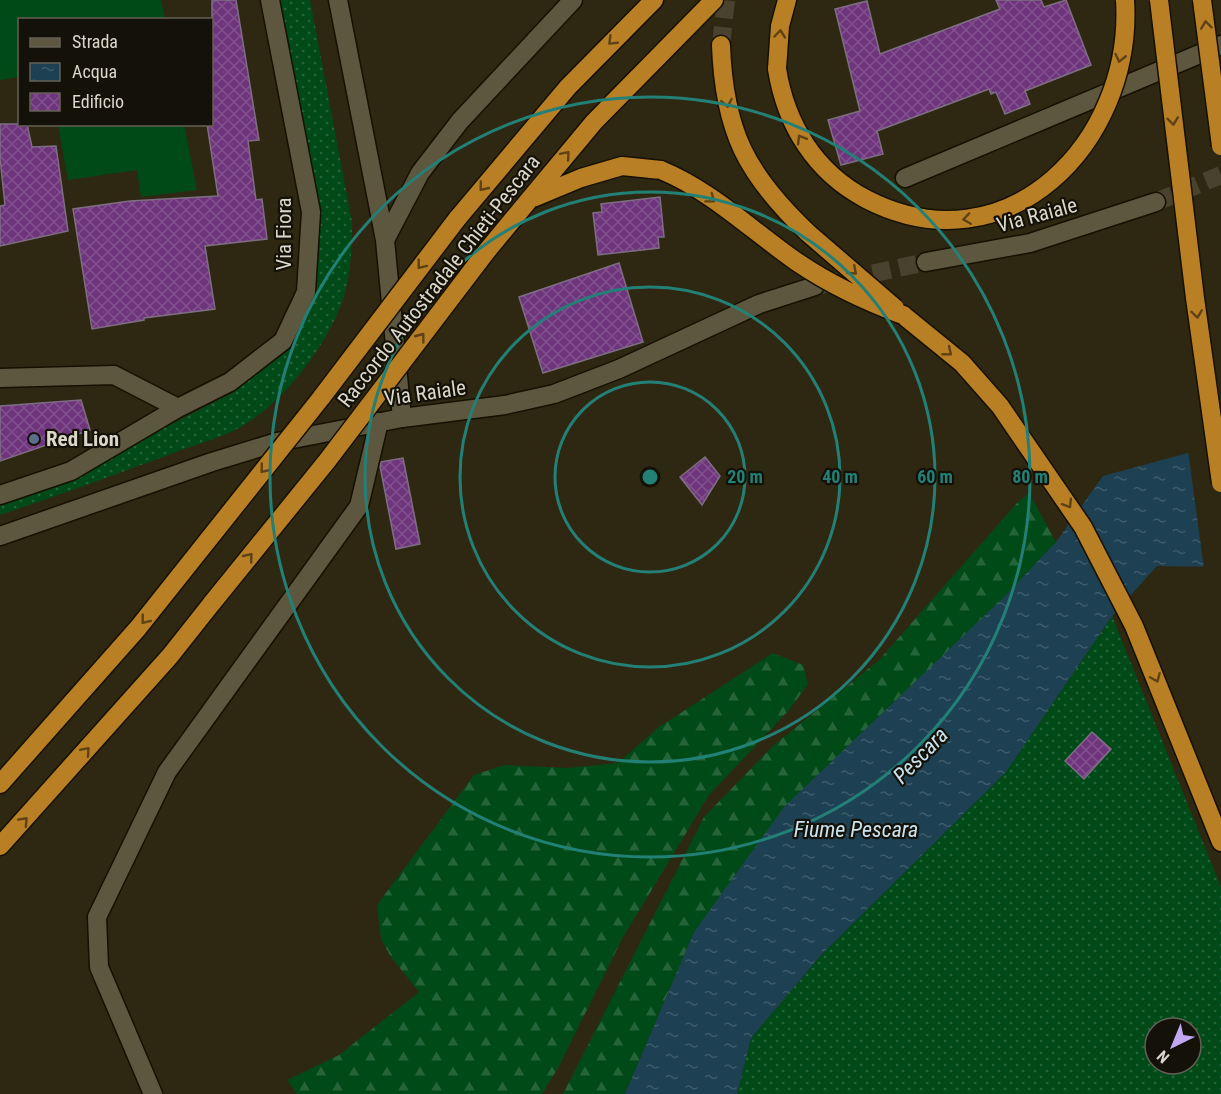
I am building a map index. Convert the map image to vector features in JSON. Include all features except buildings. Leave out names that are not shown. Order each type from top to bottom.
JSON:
[{"type":"highway","name":"Raccordo Autostradale Chieti-Pescara","points":[[0,784],[138,628],[321,398],[457,219],[568,87],[654,0]]},
{"type":"highway","name":"Raccordo Autostradale Chieti-Pescara","points":[[0,846],[170,656],[327,461],[486,252],[594,122],[714,0]]},
{"type":"highway","points":[[787,0],[780,26],[777,69],[789,117],[801,140],[836,179],[879,205],[921,219],[947,222],[978,217],[1025,199],[1063,172],[1086,143],[1104,109],[1120,60],[1125,34],[1125,0]]},
{"type":"highway","points":[[1159,0],[1195,298],[1221,483]]},
{"type":"highway","points":[[1202,0],[1221,146]]},
{"type":"highway","points":[[721,45],[722,77],[730,119],[743,153],[760,181],[780,206],[808,232],[962,363],[999,406],[1083,527],[1134,626],[1221,842]]},
{"type":"highway","points":[[529,200],[580,178],[622,165],[661,170],[698,189],[797,262],[837,287],[853,296],[903,315]]},
{"type":"street","name":"Via Fiora","points":[[0,495],[71,471],[178,408],[230,382],[283,340],[306,292],[311,212],[270,0]]},
{"type":"street","points":[[338,0],[385,240],[402,418]]},
{"type":"street","points":[[385,240],[420,173],[460,121],[573,0]]},
{"type":"street","points":[[905,178],[1221,45]]},
{"type":"street","name":"Via Raiale","points":[[926,262],[1030,243],[1156,202]]},
{"type":"street","name":"Via Raiale","points":[[0,536],[212,462],[277,442],[402,418],[505,405],[554,394],[619,369],[759,304],[815,286]]},
{"type":"street","points":[[0,378],[114,375],[178,408]]},
{"type":"street","points":[[153,1094],[99,967],[97,917],[167,772],[359,506],[379,422]]},
{"type":"green space","points":[[0,0],[161,0],[165,18],[18,18],[18,77],[0,80]]},
{"type":"green space","points":[[279,0],[310,0],[352,222],[348,280],[343,299],[328,333],[291,385],[262,413],[239,428],[0,515],[0,502],[71,476],[232,393],[289,349],[315,299],[320,216]]},
{"type":"green space","points":[[58,126],[184,126],[197,190],[141,197],[137,170],[68,180]]},
{"type":"green space","points":[[1029,493],[1056,542],[694,932],[625,1094],[563,1094],[704,817],[774,745],[879,660],[1018,502]]},
{"type":"green space","points":[[1112,616],[1221,887],[1221,1094],[737,1094],[751,1038],[822,954],[1006,772]]},
{"type":"green space","points":[[773,653],[803,665],[808,684],[789,710],[709,795],[622,939],[558,1068],[542,1094],[297,1094],[287,1080],[339,1055],[419,992],[391,957],[381,939],[377,905],[474,775],[504,765],[568,768],[618,763],[659,727]]},
{"type":"water","name":"Fiume Pescara","points":[[1221,444],[1221,567],[1157,566],[1112,616],[1006,772],[822,954],[751,1038],[737,1094],[625,1094],[694,932],[784,807],[1005,596],[1056,542],[1103,476]]},
{"type":"pier","points":[[1221,441],[1221,570],[1204,569],[1188,450]]},
{"type":"tunnel","points":[[721,45],[726,0]]},
{"type":"tunnel","points":[[1156,202],[1221,175]]},
{"type":"tunnel","points":[[820,285],[926,262]]},
{"type":"place","name":"Red Lion","points":[[34,439]]},
{"type":"water label","name":"Pescara","points":[[920,755]]}]
